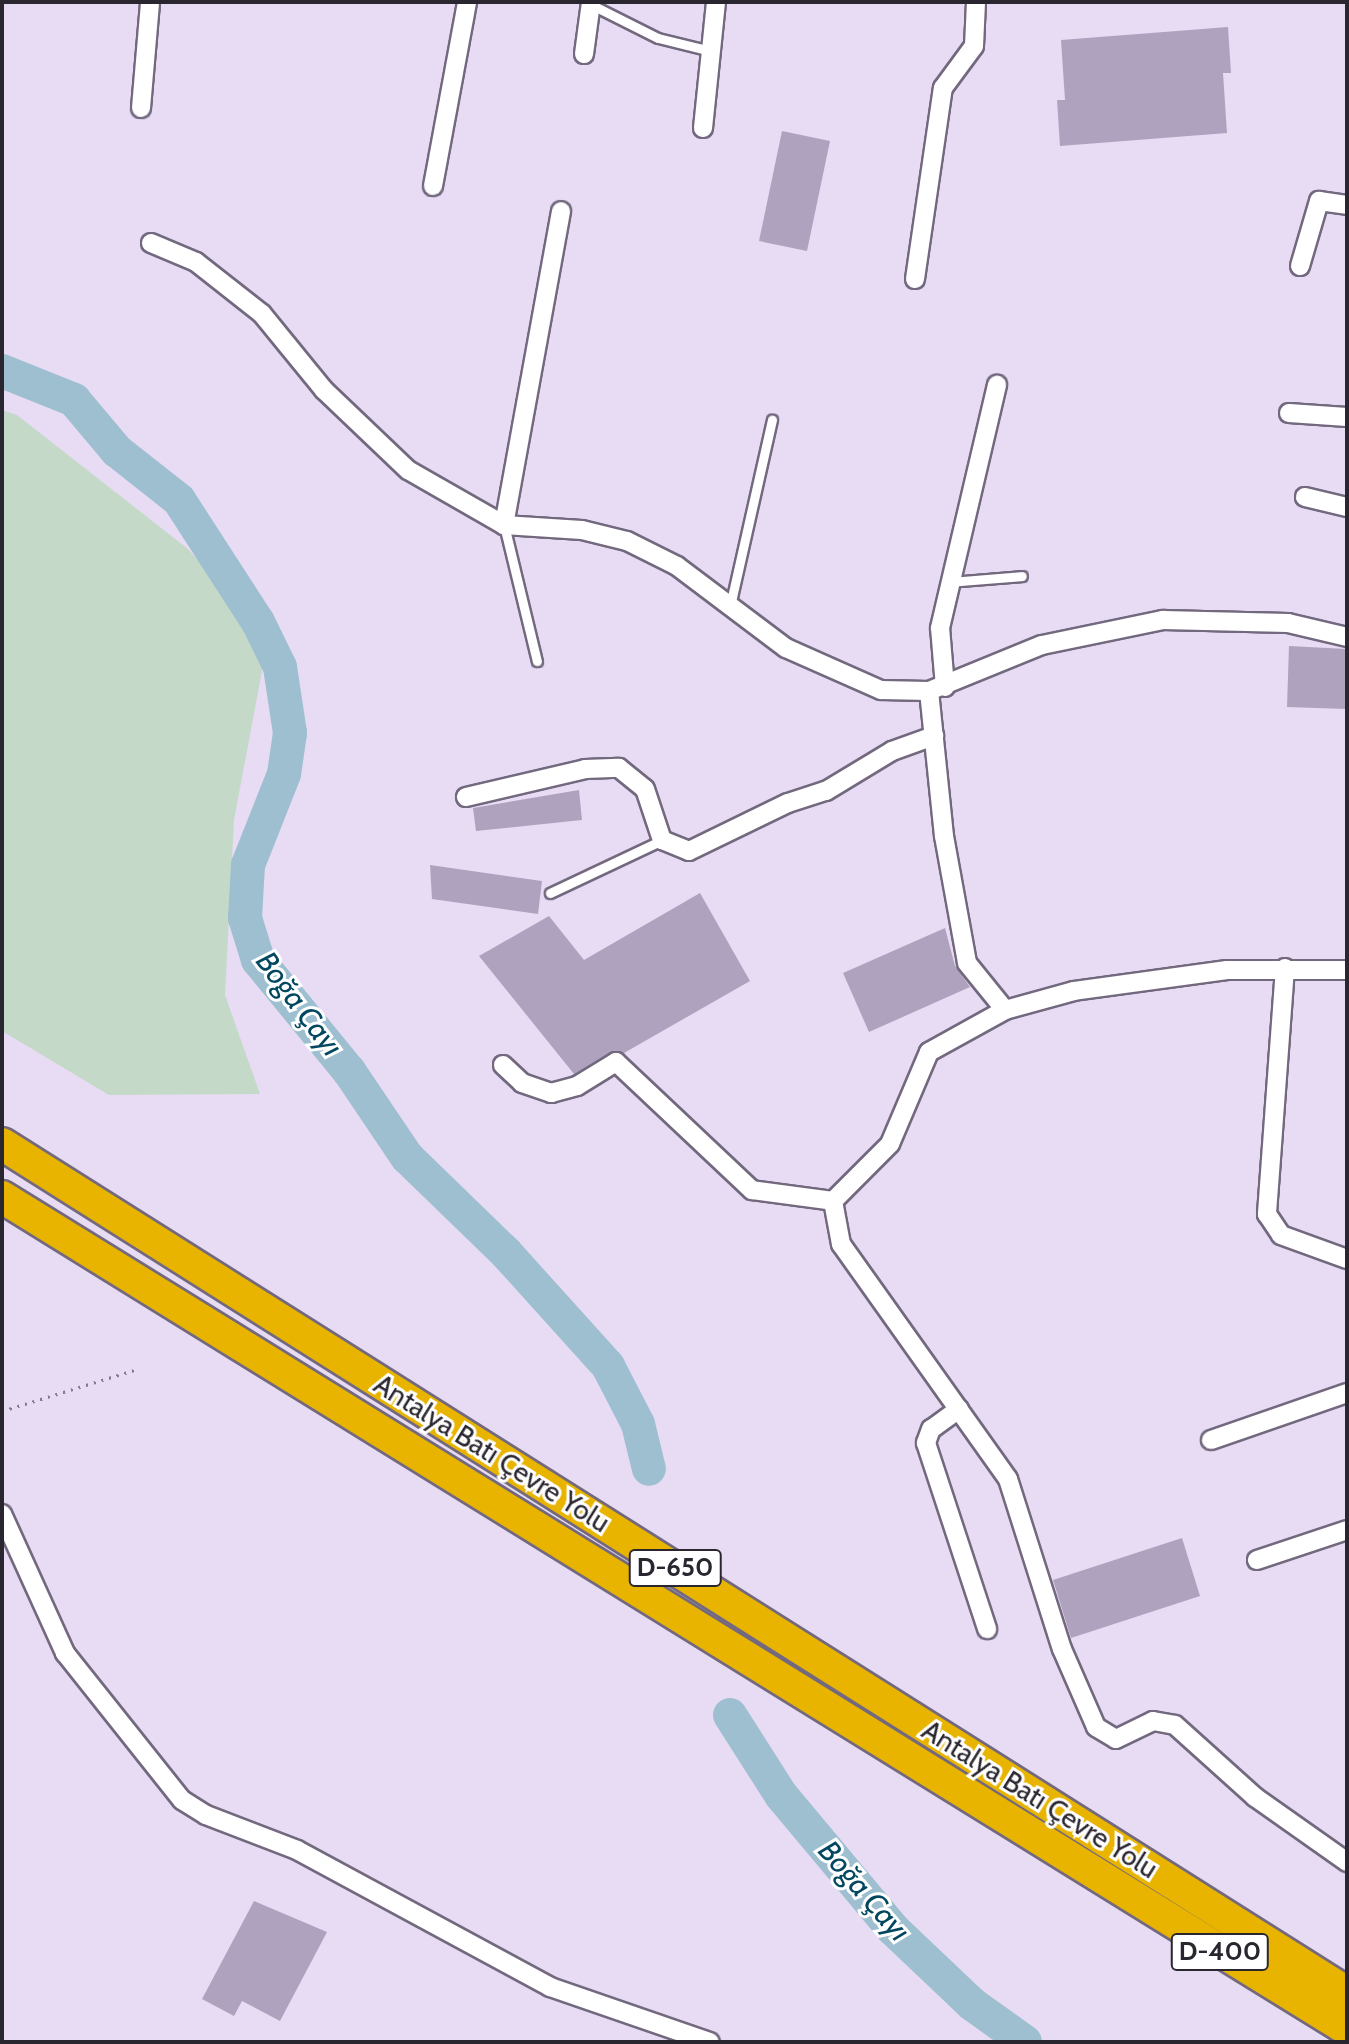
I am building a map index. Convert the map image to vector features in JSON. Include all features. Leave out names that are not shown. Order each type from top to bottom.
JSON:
[{"type":"highway","name":"Antalya Batı Çevre Yolu","points":[[2,1144],[1347,1993]]},
{"type":"highway","name":"Antalya Batı Çevre Yolu","points":[[2,1197],[1093,1875],[1347,2029]]},
{"type":"street","points":[[141,108],[150,2]]},
{"type":"street","points":[[433,186],[467,2]]},
{"type":"street","points":[[703,128],[716,2]]},
{"type":"street","points":[[915,279],[943,88],[974,46],[976,2]]},
{"type":"street","points":[[584,54],[589,3]]},
{"type":"street","points":[[1300,266],[1319,201],[1347,205]]},
{"type":"street","points":[[504,525],[561,211]]},
{"type":"street","points":[[151,243],[196,262],[262,314],[324,390],[408,470],[504,525],[582,530],[627,541],[677,566],[786,648],[881,690],[937,689],[1042,645],[1163,620],[1288,623],[1347,637]]},
{"type":"street","points":[[997,385],[940,628],[934,736],[944,836],[967,963],[1005,1010]]},
{"type":"street","points":[[1289,413],[1347,417]]},
{"type":"street","points":[[1305,497],[1347,507]]},
{"type":"street","points":[[466,797],[585,769],[619,768],[645,789],[662,840],[689,851],[788,803],[826,791],[892,751],[934,736]]},
{"type":"street","points":[[1285,968],[1267,1214],[1281,1235],[1347,1259]]},
{"type":"street","points":[[833,1201],[890,1144],[929,1052],[1005,1010],[1074,991],[1227,970],[1347,970]]},
{"type":"street","points":[[503,1065],[522,1083],[551,1093],[577,1086],[616,1062],[752,1190],[833,1201]]},
{"type":"street","points":[[833,1201],[841,1244],[1008,1479],[1062,1649],[1096,1727],[1116,1739],[1153,1721],[1175,1725],[1255,1797],[1347,1862]]},
{"type":"street","points":[[1211,1440],[1347,1393]]},
{"type":"street","points":[[959,1409],[931,1429],[926,1443],[987,1629]]},
{"type":"street","points":[[2,1514],[65,1653],[182,1800],[206,1815],[297,1850],[550,1987],[710,2042]]},
{"type":"street","points":[[1257,1560],[1347,1530]]},
{"type":"lane","points":[[589,3],[658,38],[711,51]]},
{"type":"lane","points":[[730,606],[772,420]]},
{"type":"lane","points":[[504,525],[537,661]]},
{"type":"lane","points":[[949,582],[1022,576]]},
{"type":"lane","points":[[550,893],[662,840]]},
{"type":"path","points":[[2,1411],[138,1369]]},
{"type":"green space","points":[[2,410],[17,415],[188,549],[268,639],[234,820],[225,995],[260,1094],[109,1095],[2,1031]]},
{"type":"building","points":[[1228,27],[1231,73],[1223,73],[1227,133],[1060,146],[1057,100],[1065,100],[1061,40]]},
{"type":"building","points":[[782,131],[830,141],[807,251],[759,241]]},
{"type":"building","points":[[1289,646],[1347,649],[1347,709],[1287,707]]},
{"type":"building","points":[[579,790],[582,820],[476,831],[473,808]]},
{"type":"building","points":[[430,865],[542,881],[538,914],[432,899]]},
{"type":"building","points":[[700,893],[750,981],[624,1053],[610,1052],[574,1074],[479,956],[549,916],[584,960]]},
{"type":"building","points":[[945,928],[955,966],[970,987],[869,1032],[843,973]]},
{"type":"building","points":[[1182,1538],[1200,1596],[1071,1638],[1053,1580]]},
{"type":"building","points":[[254,1901],[327,1932],[280,2021],[242,2001],[234,2016],[202,1999]]},
{"type":"waterway","name":"Boğa Çayı","points":[[2,371],[74,400],[117,451],[179,500],[258,622],[280,667],[290,733],[284,774],[248,865],[245,918],[258,960],[349,1071],[407,1157],[506,1253],[608,1366],[638,1424],[649,1469]]},
{"type":"waterway","name":"Boğa Çayı","points":[[730,1715],[781,1795],[893,1929],[972,2004],[1025,2042]]}]
